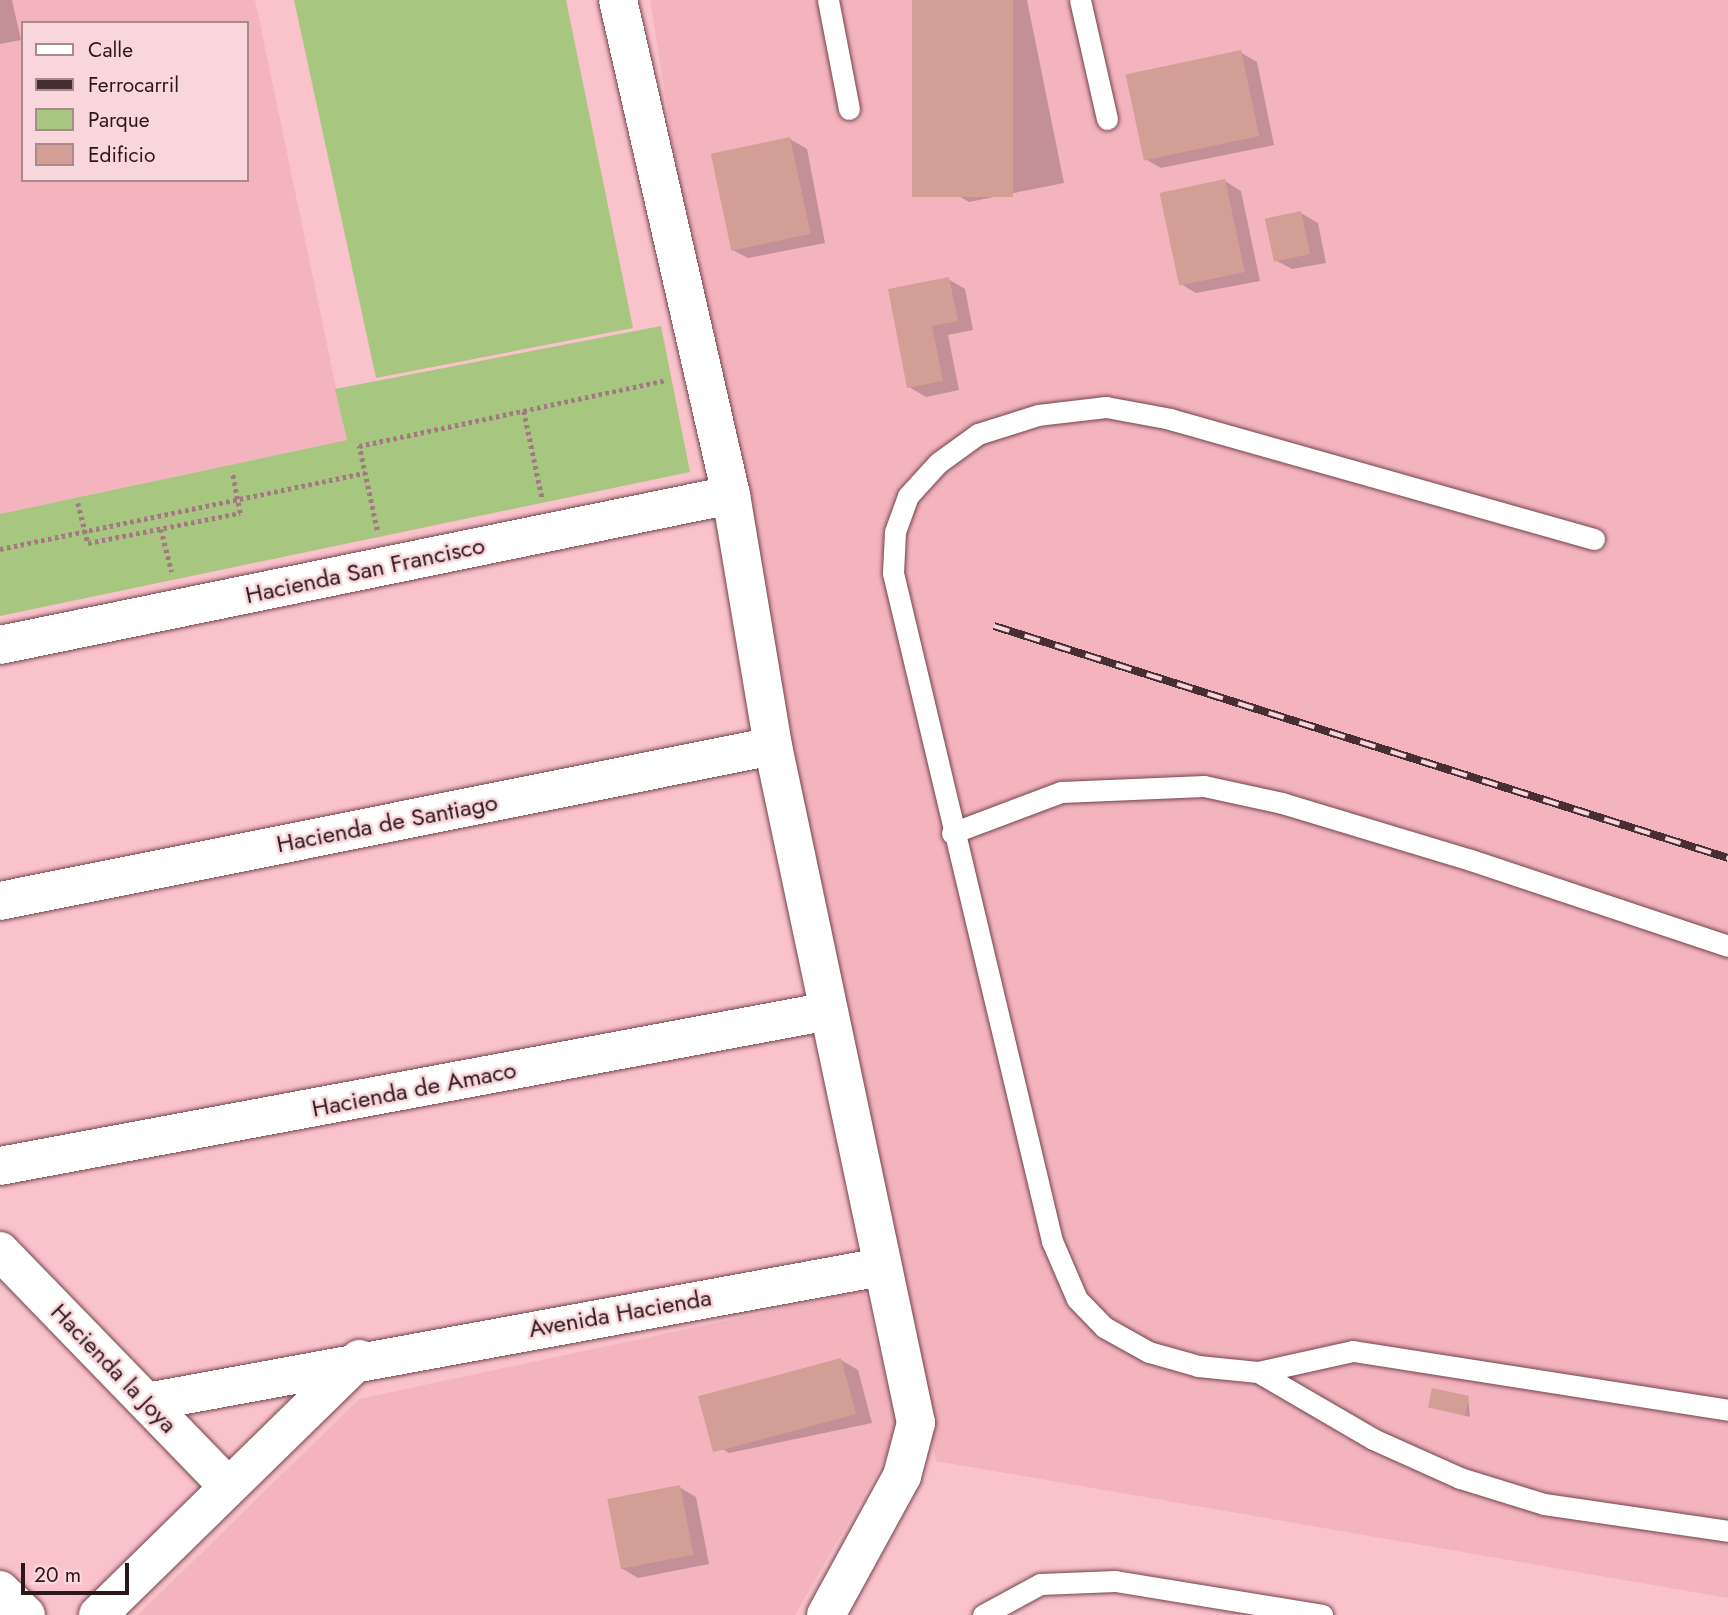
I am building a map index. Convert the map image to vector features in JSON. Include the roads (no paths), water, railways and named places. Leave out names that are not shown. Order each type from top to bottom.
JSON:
[{"type":"street","points":[[618,0],[731,495],[773,746],[881,1267],[915,1410],[915,1442],[826,1615]]},
{"type":"street","name":"Hacienda San Francisco","points":[[0,645],[731,495]]},
{"type":"street","name":"Hacienda de Santiago","points":[[0,901],[773,746]]},
{"type":"street","name":"Hacienda de Amaco","points":[[0,1166],[828,1011]]},
{"type":"street","name":"Hacienda la Joya","points":[[0,1251],[228,1486]]},
{"type":"street","name":"Avenida Hacienda","points":[[147,1402],[359,1359],[881,1267]]},
{"type":"street","points":[[98,1615],[359,1359]]},
{"type":"street","points":[[0,1590],[26,1615]]},
{"type":"lane","points":[[828,0],[849,108]]},
{"type":"lane","points":[[1080,0],[1107,120]]},
{"type":"lane","points":[[1594,539],[1198,426],[1106,407],[1038,415],[978,434],[908,496],[895,532],[893,573],[952,834],[1052,1241],[1077,1299],[1104,1327],[1149,1352],[1198,1366],[1258,1372],[1353,1351],[1728,1410]]},
{"type":"lane","points":[[952,834],[1061,792],[1203,786],[1282,803],[1459,856],[1728,946]]},
{"type":"lane","points":[[1258,1372],[1373,1439],[1460,1478],[1544,1504],[1728,1531]]},
{"type":"lane","points":[[983,1615],[1040,1584],[1115,1581],[1322,1615]]},
{"type":"railway","points":[[994,626],[1728,858]]}]
